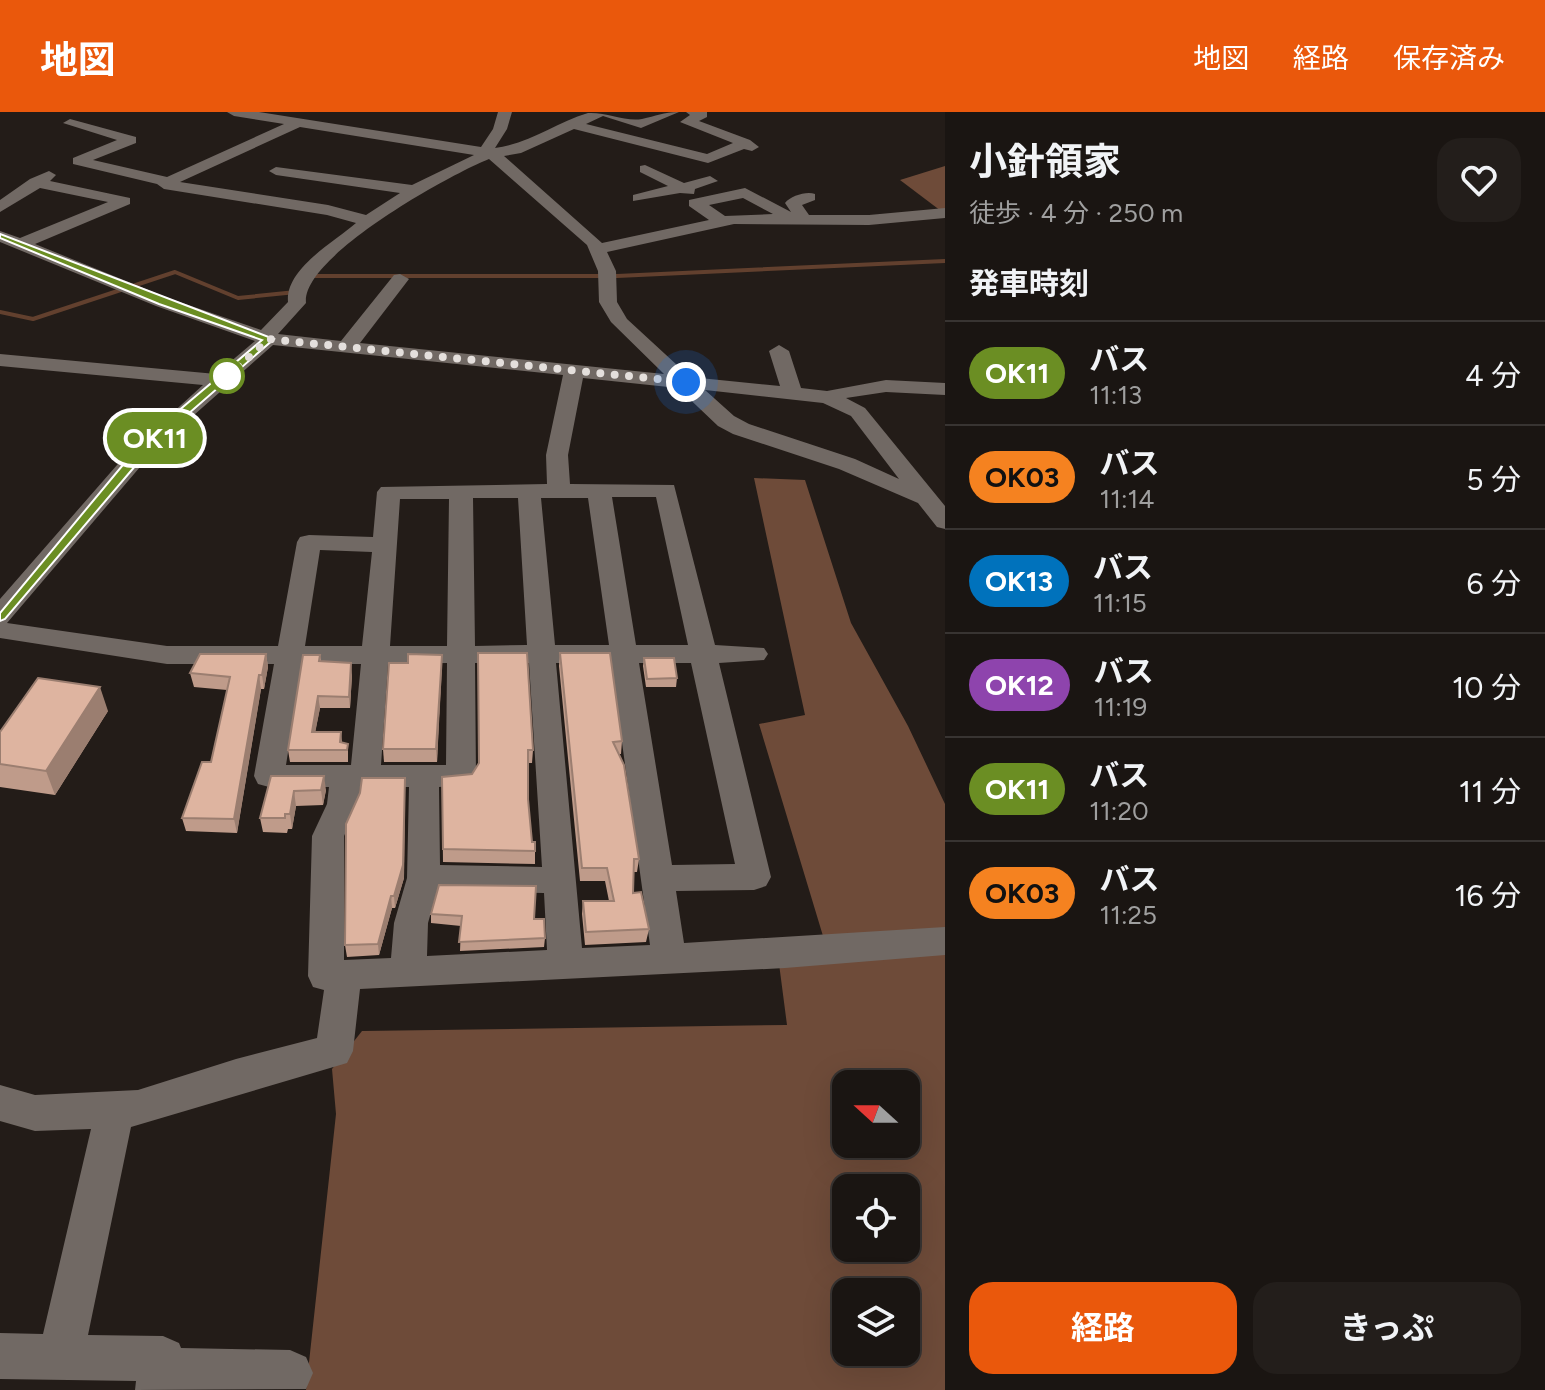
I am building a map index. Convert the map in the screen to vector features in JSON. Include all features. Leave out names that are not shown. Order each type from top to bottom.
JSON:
[{"type":"street","points":[[234,112],[491,153]]},
{"type":"street","points":[[349,132],[366,112]]},
{"type":"street","points":[[505,112],[500,129],[487,148],[597,249],[607,271],[608,302],[620,322],[726,421],[741,429],[847,464],[926,500]]},
{"type":"street","points":[[269,339],[268,334],[297,303],[296,292],[308,272],[368,221],[453,168],[491,153],[516,150],[600,112],[641,124],[682,118],[713,129],[744,150],[708,159],[574,125]]},
{"type":"street","points":[[70,123],[131,140],[78,161],[169,182]]},
{"type":"street","points":[[295,124],[164,184],[328,210],[368,221]]},
{"type":"street","points":[[672,150],[713,129]]},
{"type":"street","points":[[645,169],[704,201]]},
{"type":"street","points":[[196,170],[222,174]]},
{"type":"street","points":[[251,199],[276,183],[269,176],[414,190]]},
{"type":"street","points":[[0,207],[42,178],[124,201],[21,244]]},
{"type":"street","points":[[638,198],[710,181]]},
{"type":"street","points":[[748,195],[769,190]]},
{"type":"street","points":[[722,221],[695,203],[745,193],[799,220]]},
{"type":"street","points":[[65,204],[91,194]]},
{"type":"street","points":[[724,197],[762,219]]},
{"type":"street","points":[[799,220],[793,203],[810,197]]},
{"type":"street","points":[[597,249],[722,221],[869,220],[945,213]]},
{"type":"street","points":[[4,230],[21,244],[162,302],[269,339],[828,397],[858,412],[945,522]]},
{"type":"street","points":[[346,347],[400,279]]},
{"type":"street","points":[[0,616],[132,462],[168,426],[269,339]]},
{"type":"street","points":[[779,351],[792,391]]},
{"type":"street","points":[[0,360],[222,381]]},
{"type":"street","points":[[559,490],[557,455],[574,370]]},
{"type":"street","points":[[828,397],[854,387],[883,385],[945,389]]},
{"type":"street","points":[[599,490],[669,957]]},
{"type":"street","points":[[657,878],[754,877],[666,490],[389,492],[376,654],[355,776],[328,836],[326,976],[785,953],[945,941]]},
{"type":"street","points":[[385,545],[309,542],[269,776],[461,776],[461,491]]},
{"type":"street","points":[[529,491],[566,963]]},
{"type":"street","points":[[0,630],[167,655],[754,654]]},
{"type":"street","points":[[408,972],[411,923],[424,878],[424,776]]},
{"type":"street","points":[[424,878],[560,880]]},
{"type":"street","points":[[0,1103],[35,1113],[138,1108],[236,1076],[334,1051],[344,975]]},
{"type":"street","points":[[60,1357],[115,1111]]},
{"type":"street","points":[[0,1356],[163,1359],[159,1381],[290,1373]]},
{"type":"shaded area","points":[[945,166],[945,214],[900,180]]},
{"type":"shaded area","points":[[754,478],[805,480],[851,623],[908,726],[945,804],[945,1390],[306,1390],[336,1114],[332,1069],[362,1031],[787,1025],[778,956],[823,936],[759,724],[805,715]]},
{"type":"building","points":[[478,653],[527,653],[533,750],[528,750],[528,799],[535,851],[443,849],[442,777],[472,774],[479,763]]},
{"type":"building","points":[[560,653],[610,653],[622,741],[613,742],[624,765],[639,859],[634,859],[633,893],[641,892],[649,929],[586,932],[583,901],[614,901],[607,868],[582,868]]},
{"type":"building","points":[[200,654],[266,654],[262,675],[259,675],[234,819],[182,818],[202,762],[211,762],[230,677],[190,673]]},
{"type":"building","points":[[408,654],[442,655],[436,749],[383,749],[389,663],[408,663]]},
{"type":"building","points":[[303,655],[320,655],[319,661],[351,663],[349,697],[318,696],[312,732],[341,732],[340,742],[348,744],[347,750],[288,750]]},
{"type":"building","points":[[644,658],[674,658],[677,678],[647,679]]},
{"type":"building","points":[[38,678],[100,687],[46,771],[0,764],[0,732]]},
{"type":"building","points":[[271,776],[324,776],[321,790],[294,791],[290,814],[285,814],[285,818],[260,818]]},
{"type":"building","points":[[362,778],[405,778],[403,865],[378,944],[345,945],[346,824],[360,793]]},
{"type":"building","points":[[439,885],[536,886],[534,919],[544,919],[545,938],[459,942],[462,916],[431,914]]},
{"type":"waterway","points":[[314,276],[617,276],[945,261]]},
{"type":"waterway","points":[[0,312],[33,319],[175,272],[238,298],[296,292]]},
{"type":"bus line","name":"OK11","points":[[0,237],[162,302],[269,339],[168,426],[132,462],[0,616]]},
{"type":"route","points":[[227,376],[222,381],[269,339],[686,382]]}]
